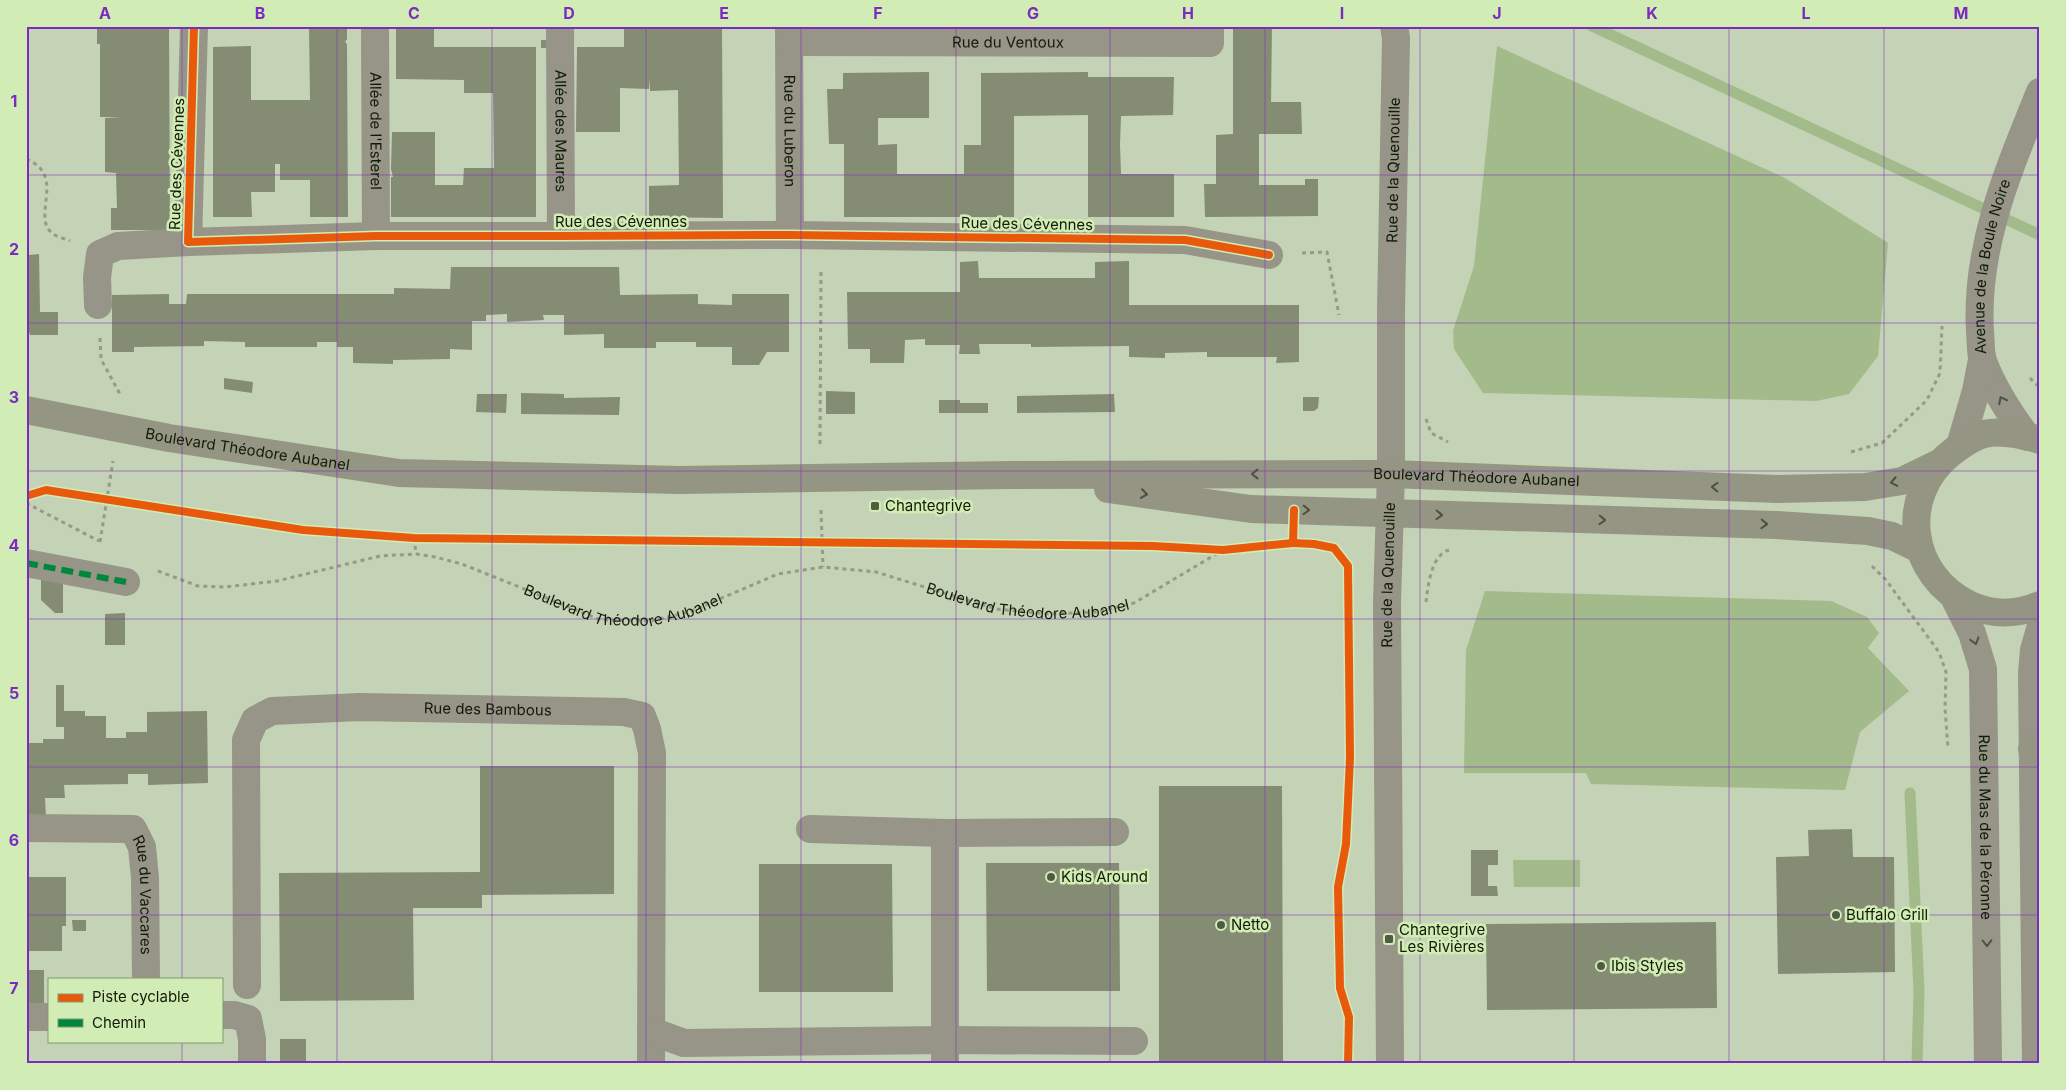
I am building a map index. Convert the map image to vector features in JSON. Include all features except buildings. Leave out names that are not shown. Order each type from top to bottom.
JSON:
[{"type":"main road","name":"Boulevard Théodore Aubanel","points":[[26,410],[168,438],[399,473],[679,480],[1009,475],[1391,474],[1767,489],[1856,488],[1902,481],[1939,463]]},
{"type":"main road","points":[[2033,438],[2012,433],[1984,434],[1960,446],[1939,463],[1926,482],[1918,503],[1916,526],[1919,549],[1933,576],[1954,597],[1982,610],[2006,613],[2030,610],[2040,605]]},
{"type":"main road","name":"Boulevard Théodore Aubanel","points":[[1009,475],[1251,509],[1776,525],[1859,530],[1892,536],[1919,549]]},
{"type":"street","name":"Rue des Cévennes","points":[[188,242],[194,26]]},
{"type":"street","name":"Allée de l'Esterel","points":[[376,26],[376,236]]},
{"type":"street","name":"Allée des Maures","points":[[560,26],[561,236]]},
{"type":"street","name":"Rue du Ventoux","points":[[789,34],[1210,43],[1210,26]]},
{"type":"street","name":"Rue de la Quenouille","points":[[1390,1064],[1387,603],[1391,514],[1391,311],[1396,38],[1394,26]]},
{"type":"street","name":"Rue du Luberon","points":[[789,34],[790,235]]},
{"type":"street","name":"Avenue de la Boule Noire","points":[[2033,438],[2010,415],[1982,360],[1978,302],[1987,237],[2008,172],[2040,92]]},
{"type":"street","name":"Rue des Cévennes","points":[[100,254],[118,246],[376,236],[790,235],[1185,240],[1268,255]]},
{"type":"street","points":[[98,304],[100,254]]},
{"type":"street","points":[[1960,446],[1976,391],[1982,360]]},
{"type":"street","points":[[26,563],[126,582]]},
{"type":"street","name":"Rue du Mas de la Péronne","points":[[1954,597],[1972,633],[1983,668],[1988,1064]]},
{"type":"street","points":[[2036,1064],[2036,747],[2032,673],[2034,650],[2040,629]]},
{"type":"street","name":"Rue des Bambous","points":[[247,985],[246,740],[255,720],[272,711],[360,707],[624,712],[642,716],[652,753],[651,1064]]},
{"type":"street","name":"Rue du Vaccares","points":[[26,828],[134,829],[142,847],[145,878],[146,978]]},
{"type":"street","points":[[810,829],[945,833],[1115,832]]},
{"type":"street","points":[[945,833],[945,1052]]},
{"type":"street","points":[[222,1015],[234,1015],[248,1019],[252,1039],[252,1064]]},
{"type":"street","points":[[26,1017],[48,1017]]},
{"type":"street","points":[[651,1030],[684,1043],[945,1052],[1134,1041]]},
{"type":"path","points":[[26,159],[36,163],[44,171],[46,182],[46,224],[51,233],[100,254]]},
{"type":"path","points":[[821,236],[819,478],[823,567]]},
{"type":"path","points":[[1268,255],[1327,252],[1339,315]]},
{"type":"path","points":[[26,503],[100,542],[122,398],[100,359],[98,304]]},
{"type":"path","points":[[1847,453],[1882,443],[1927,400],[1940,373],[1942,326]]},
{"type":"path","points":[[2028,375],[2040,388]]},
{"type":"path","points":[[1425,418],[1431,433],[1448,442],[1458,442]]},
{"type":"path","points":[[414,538],[416,554]]},
{"type":"path","points":[[1426,602],[1429,581],[1435,564],[1444,551],[1452,549]]},
{"type":"path","points":[[1867,564],[1886,580],[1939,652],[1946,672],[1945,708],[1949,752]]},
{"type":"shaded area","points":[[1497,46],[1785,178],[1888,243],[1878,356],[1849,394],[1816,401],[1483,393],[1454,349],[1453,331],[1474,266]]},
{"type":"shaded area","points":[[1485,591],[1831,601],[1867,617],[1879,633],[1868,648],[1909,691],[1860,732],[1845,790],[1591,784],[1586,773],[1464,773],[1466,650]]},
{"type":"shaded area","points":[[1513,860],[1580,860],[1580,887],[1514,887]]},
{"type":"waterway","points":[[1592,26],[2040,235]]},
{"type":"waterway","points":[[1910,793],[1919,992],[1917,1064]]},
{"type":"marked path","points":[[26,563],[126,582]]},
{"type":"cycle path","points":[[194,26],[188,242],[376,236],[790,235],[1185,240],[1269,255]]},
{"type":"cycle path","points":[[26,496],[46,490],[303,530],[414,538],[1153,546],[1223,550],[1293,543]]},
{"type":"cycle path","points":[[1294,510],[1293,543],[1314,544],[1334,548],[1348,566],[1350,758],[1346,844],[1338,887],[1340,988],[1349,1017],[1348,1064]]},
{"type":"place","name":"Chantegrive","points":[[875,506]]},
{"type":"place","name":"Kids Around","points":[[1051,877]]},
{"type":"place","name":"Buffalo Grill","points":[[1836,915]]},
{"type":"place","name":"Netto","points":[[1221,925]]},
{"type":"place","name":"Chantegrive Les Rivières","points":[[1389,939]]},
{"type":"place","name":"Ibis Styles","points":[[1601,966]]}]
